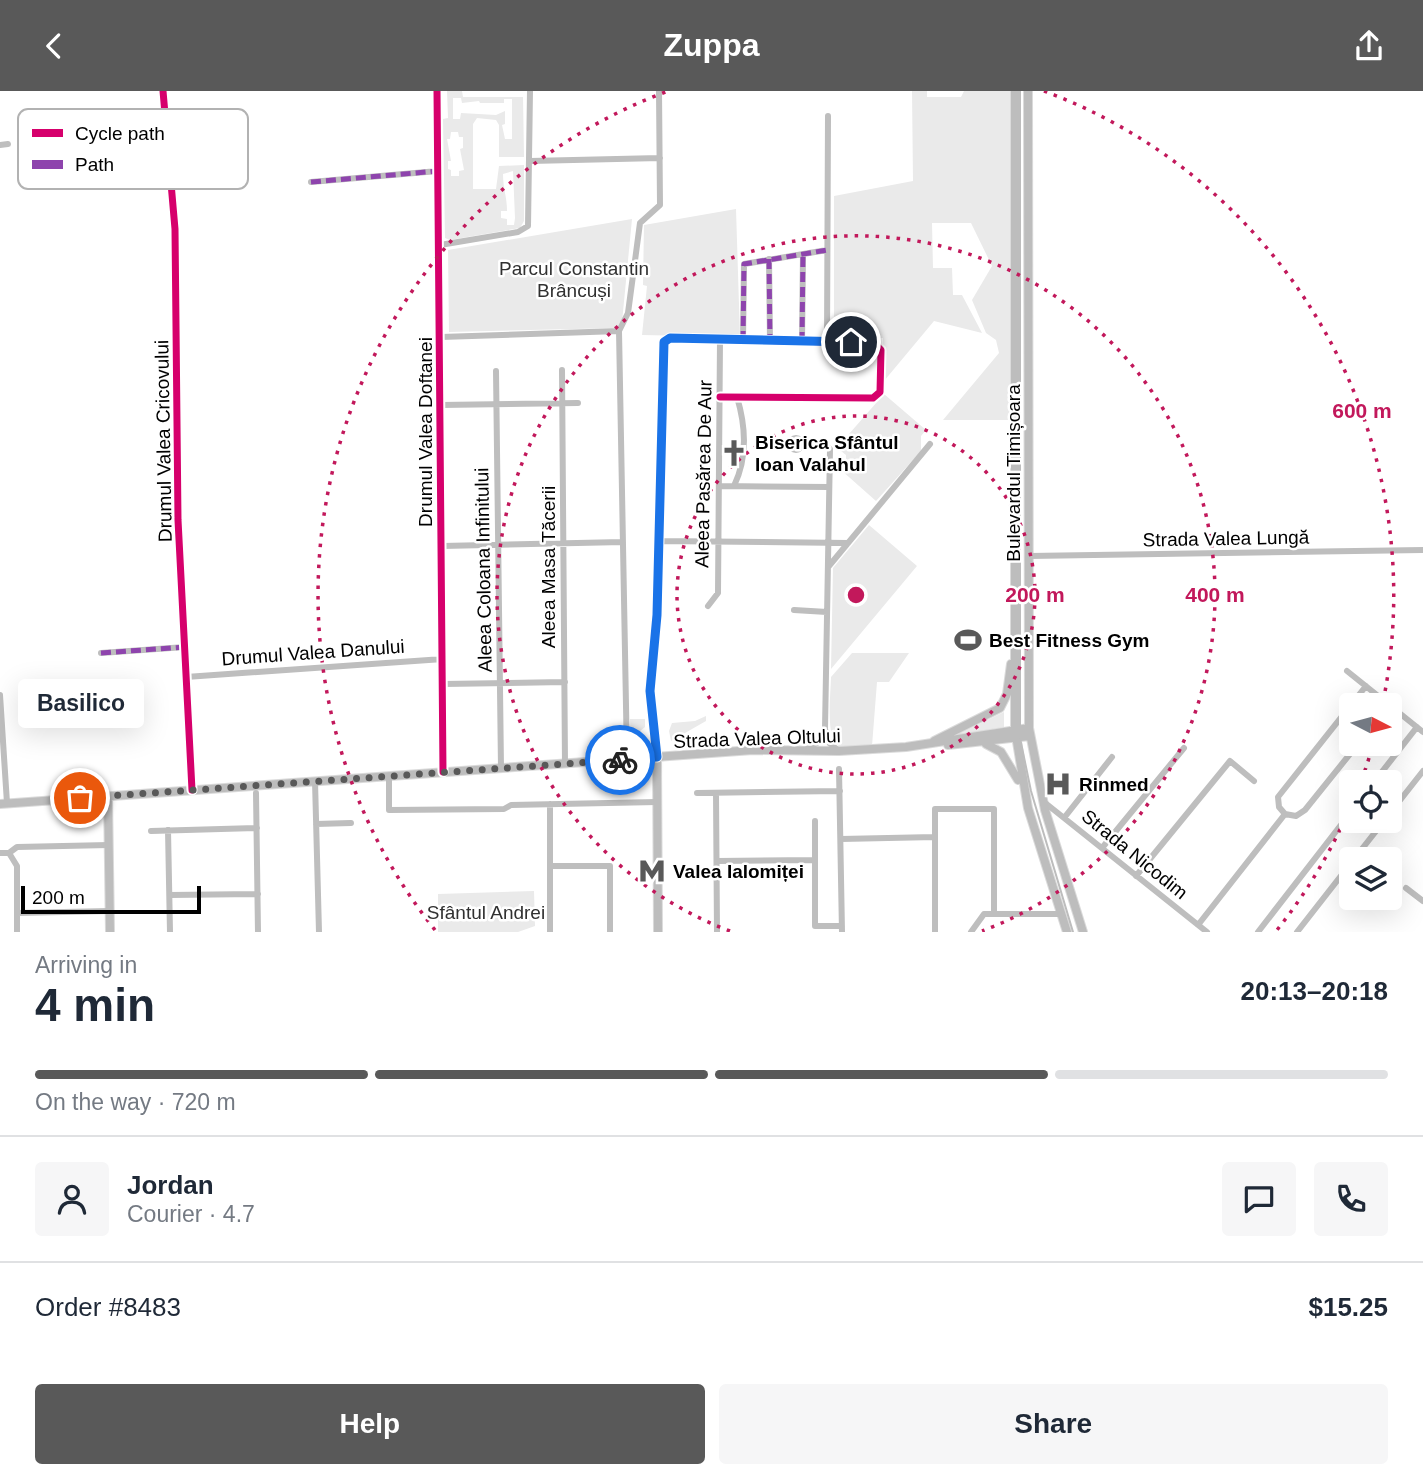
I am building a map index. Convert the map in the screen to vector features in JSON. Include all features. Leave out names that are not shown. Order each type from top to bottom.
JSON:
[{"type":"main road","name":"Bulevardul Timișoara","points":[[1016,91],[1016,734],[1024,793],[1067,932]]},
{"type":"main road","name":"Bulevardul Timișoara","points":[[1028,91],[1030,732],[1043,802],[1083,932]]},
{"type":"main road","points":[[1016,286],[1028,286]]},
{"type":"main road","points":[[928,745],[998,710],[1003,704],[1016,637]]},
{"type":"main road","points":[[1016,681],[1029,681]]},
{"type":"main road","name":"Strada Valea Oltului","points":[[928,745],[1030,732]]},
{"type":"main road","name":"Strada Valea Oltului","points":[[4,803],[657,757],[983,743],[1016,734]]},
{"type":"main road","points":[[983,743],[998,749],[1006,757],[1024,793]]},
{"type":"main road","points":[[657,757],[658,932]]},
{"type":"main road","points":[[108,796],[110,932]]},
{"type":"street","name":"Drumul Valea Cricovului","points":[[163,91],[165,109]]},
{"type":"street","name":"Drumul Valea Doftanei","points":[[437,91],[443,772]]},
{"type":"street","points":[[440,245],[518,232],[526,228],[530,218],[530,91]]},
{"type":"street","points":[[627,759],[620,331],[627,317],[640,223],[658,209],[659,91]]},
{"type":"street","points":[[827,342],[828,116]]},
{"type":"street","points":[[0,145],[8,144]]},
{"type":"street","points":[[530,161],[660,158]]},
{"type":"street","points":[[311,182],[438,171]]},
{"type":"street","name":"Drumul Valea Cricovului","points":[[172,189],[175,229],[178,520],[192,790]]},
{"type":"street","points":[[743,341],[744,264],[827,250]]},
{"type":"street","points":[[802,342],[803,254]]},
{"type":"street","points":[[769,259],[770,342]]},
{"type":"street","points":[[441,337],[620,331]]},
{"type":"street","points":[[657,757],[650,691],[657,623],[664,342],[670,338],[827,342],[878,345],[881,350],[880,392],[873,398],[720,397]]},
{"type":"street","name":"Aleea Pasărea De Aur","points":[[708,605],[718,593],[720,340]]},
{"type":"street","name":"Aleea Masa Tăcerii","points":[[562,370],[565,764]]},
{"type":"street","name":"Aleea Coloana Infinitului","points":[[495,371],[501,768]]},
{"type":"street","name":"Aleea Pasărea De Aur","points":[[734,486],[742,466],[744,439],[737,397]]},
{"type":"street","points":[[441,405],[578,403]]},
{"type":"street","points":[[828,567],[930,444]]},
{"type":"street","points":[[802,445],[828,446],[825,729],[828,742],[839,751]]},
{"type":"street","points":[[719,486],[829,487]]},
{"type":"street","points":[[659,541],[848,543]]},
{"type":"street","points":[[442,546],[623,542]]},
{"type":"street","name":"Strada Valea Lungă","points":[[1029,556],[1423,550]]},
{"type":"street","points":[[794,610],[827,612]]},
{"type":"street","points":[[101,653],[185,647]]},
{"type":"street","name":"Drumul Valea Danului","points":[[186,677],[443,659]]},
{"type":"street","points":[[1347,671],[1374,693]]},
{"type":"street","points":[[443,684],[565,682]]},
{"type":"street","points":[[1348,756],[1305,810],[1296,816],[1285,814],[1279,807],[1278,797],[1366,686]]},
{"type":"street","points":[[0,695],[4,803]]},
{"type":"street","points":[[1384,770],[1420,729],[1402,715]]},
{"type":"street","points":[[807,749],[820,741],[825,729]]},
{"type":"street","points":[[1102,848],[1184,748]]},
{"type":"street","points":[[1064,818],[1112,757]]},
{"type":"street","points":[[1136,876],[1230,761],[1254,781]]},
{"type":"street","points":[[815,821],[816,926],[842,929],[839,769]]},
{"type":"street","points":[[1402,798],[1423,771]]},
{"type":"street","points":[[389,776],[389,810],[504,809],[511,805],[657,801]]},
{"type":"street","points":[[316,781],[319,932]]},
{"type":"street","points":[[697,793],[840,791]]},
{"type":"street","points":[[256,793],[258,932]]},
{"type":"street","points":[[716,793],[717,932]]},
{"type":"street","name":"Strada Nicodim","points":[[1043,802],[1207,932]]},
{"type":"street","points":[[550,804],[550,932]]},
{"type":"street","points":[[935,932],[935,809],[994,809],[993,914]]},
{"type":"street","points":[[1198,925],[1285,814]]},
{"type":"street","points":[[316,824],[351,823]]},
{"type":"street","points":[[1258,932],[1339,827]]},
{"type":"street","points":[[151,831],[257,828]]},
{"type":"street","points":[[168,831],[170,932]]},
{"type":"street","points":[[1363,847],[1374,833]]},
{"type":"street","points":[[841,839],[935,837]]},
{"type":"street","points":[[0,853],[9,853],[17,847],[109,845]]},
{"type":"street","points":[[9,853],[17,866],[17,932]]},
{"type":"street","points":[[717,861],[815,860]]},
{"type":"street","points":[[550,866],[610,866],[610,932]]},
{"type":"street","points":[[1297,932],[1339,878]]},
{"type":"street","points":[[1406,888],[1423,901]]},
{"type":"street","points":[[170,895],[258,894]]},
{"type":"street","points":[[17,913],[110,911]]},
{"type":"street","points":[[971,932],[982,914],[1062,914]]},
{"type":"green space","points":[[447,91],[462,91],[463,97],[523,97],[524,157],[499,157],[499,125],[496,120],[477,118],[473,124],[473,189],[496,189],[499,166],[524,165],[524,221],[520,228],[450,240],[445,238],[443,119],[448,118]],"holes":[[[453,98],[461,98],[462,103],[504,103],[504,99],[512,99],[512,139],[505,139],[502,125],[505,124],[505,111],[496,115],[461,113],[460,119],[453,119]],[[451,132],[458,132],[459,137],[463,137],[463,148],[460,149],[464,170],[459,171],[459,176],[451,176],[451,170],[448,169],[448,161],[451,161],[447,139],[450,139]],[[513,171],[514,225],[507,225],[507,219],[501,218],[501,211],[507,211],[503,174]]]},
{"type":"green space","points":[[912,91],[927,91],[927,97],[961,97],[964,91],[1010,91],[1013,420],[943,420],[999,353],[996,340],[986,333],[972,300],[992,266],[971,223],[932,223],[933,268],[952,268],[953,295],[962,295],[982,333],[934,321],[884,381],[883,338],[834,339],[834,196],[913,181]]},
{"type":"green space","points":[[736,209],[740,337],[642,335],[647,286],[643,285],[644,225]]},
{"type":"green space","name":"Parcul Constantin Brâncuși","points":[[632,219],[622,322],[618,328],[449,332],[448,250]]},
{"type":"green space","points":[[884,394],[926,430],[921,436],[921,451],[876,501],[841,470],[846,464],[846,455],[841,451],[842,442]]},
{"type":"green space","points":[[869,525],[917,566],[831,669],[833,568]]},
{"type":"green space","points":[[852,653],[909,653],[889,682],[877,682],[872,746],[839,746],[830,726],[831,677]]},
{"type":"green space","points":[[1004,712],[1004,727],[959,735],[959,734]]},
{"type":"green space","points":[[706,716],[706,721],[671,741],[669,731],[672,723],[695,721]]},
{"type":"green space","points":[[630,719],[645,719],[645,727],[639,732],[638,748],[631,748]]},
{"type":"green space","name":"Sfântul Andrei","points":[[534,891],[535,926],[518,932],[438,932],[438,894]]},
{"type":"tram line","points":[[1020,91],[1020,738],[1031,791],[1073,932]]},
{"type":"marked path","points":[[311,182],[438,171]]},
{"type":"marked path","points":[[743,341],[744,264],[827,250]]},
{"type":"marked path","points":[[802,342],[803,254]]},
{"type":"marked path","points":[[769,259],[770,342]]},
{"type":"marked path","points":[[101,653],[185,647]]},
{"type":"cycle path","points":[[163,91],[165,109]]},
{"type":"cycle path","points":[[437,91],[443,772]]},
{"type":"cycle path","points":[[172,189],[175,229],[178,520],[192,790]]},
{"type":"cycle path","points":[[657,757],[650,691],[657,615],[664,342],[670,338],[874,343],[881,350],[880,392],[873,398],[720,397]]},
{"type":"way so far","points":[[80,798],[620,760]]},
{"type":"place","name":"Biserica Sfântul Ioan Valahul","points":[[734,453]]},
{"type":"place","name":"Best Fitness Gym","points":[[968,640]]},
{"type":"place","name":"Rinmed","points":[[1058,784]]},
{"type":"place","name":"Basilico","points":[[80,798]]},
{"type":"place","name":"Valea Ialomiței","points":[[652,871]]},
{"type":"route","points":[[620,760],[657,757],[650,691],[657,615],[664,342],[670,338],[851,342]]}]
